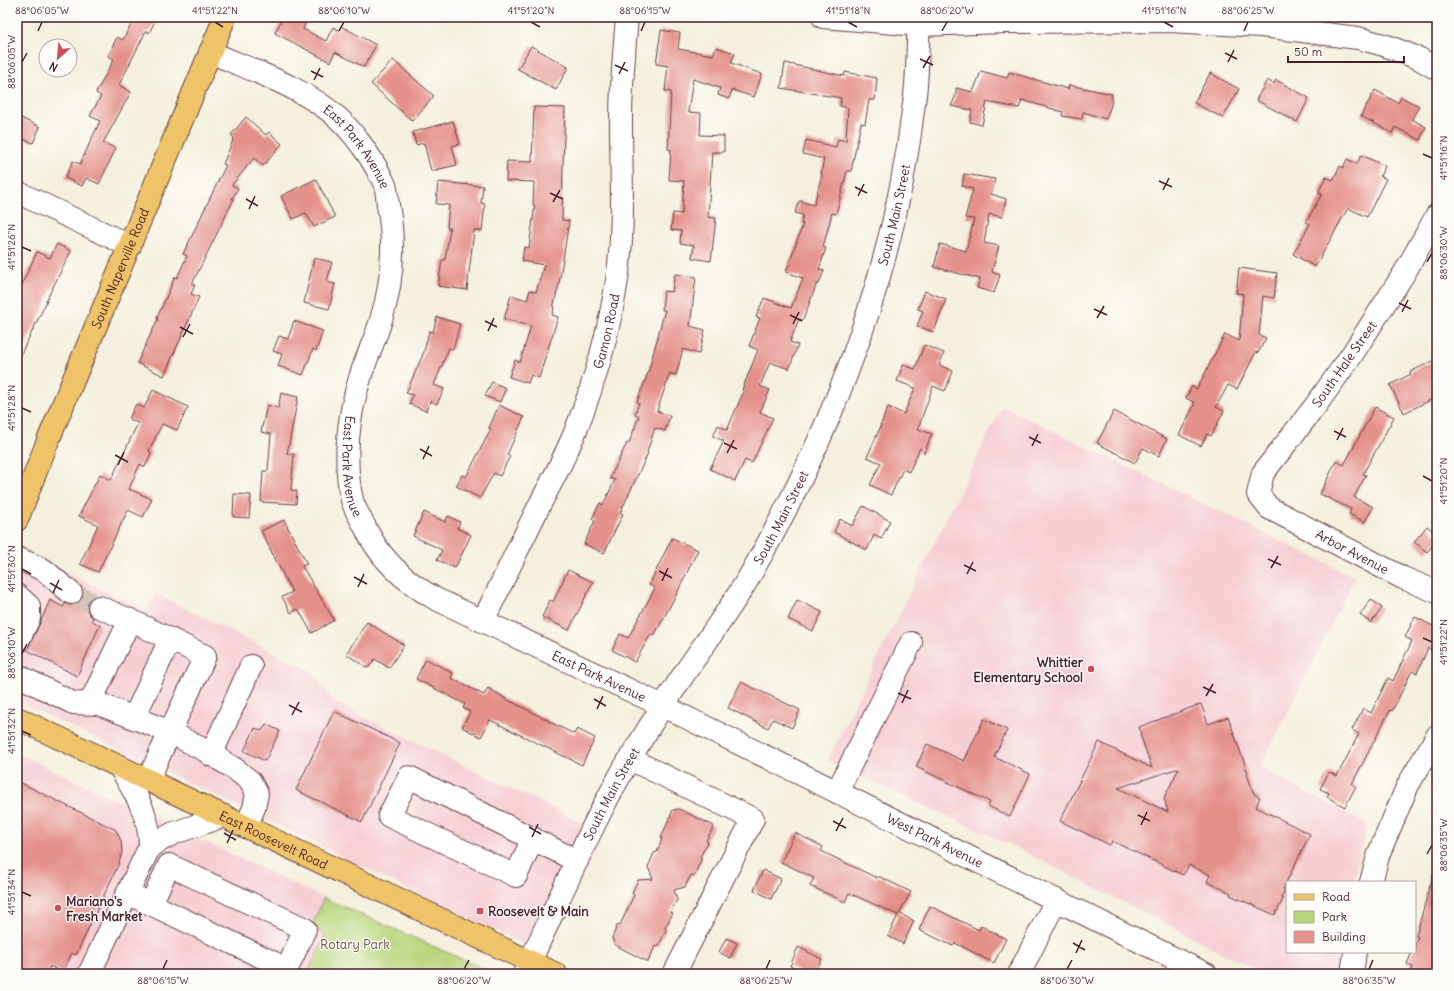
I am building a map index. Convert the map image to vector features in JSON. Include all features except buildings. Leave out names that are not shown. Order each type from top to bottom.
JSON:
[{"type":"main road","name":"South Naperville Road","points":[[17,520],[47,443],[225,17]]},
{"type":"main road","name":"East Roosevelt Road","points":[[17,718],[224,816],[527,968],[556,974]]},
{"type":"street","name":"Gamon Road","points":[[483,621],[577,428],[594,380],[608,330],[617,279],[622,238],[623,196],[621,85],[627,17]]},
{"type":"street","points":[[823,17],[919,21],[1169,21],[1261,26],[1358,38],[1387,46],[1420,59],[1437,69]]},
{"type":"street","name":"South Main Street","points":[[527,968],[577,860],[613,789],[663,706],[721,622],[747,580],[788,505],[811,458],[846,375],[878,278],[901,184],[915,101],[919,21]]},
{"type":"street","name":"East Park Avenue","points":[[210,52],[293,88],[322,106],[337,118],[366,150],[385,186],[392,224],[392,262],[390,280],[381,320],[360,378],[351,412],[348,431],[347,458],[352,501],[378,550],[406,580],[436,599],[663,706]]},
{"type":"street","points":[[17,192],[130,246]]},
{"type":"street","name":"South Hale Street","points":[[1269,508],[1258,494],[1263,473],[1351,356],[1386,302],[1437,215]]},
{"type":"street","name":"Arbor Avenue","points":[[1269,508],[1403,578],[1437,592]]},
{"type":"street","points":[[17,558],[44,570],[71,593]]},
{"type":"street","points":[[17,595],[29,606],[29,618],[17,643]]},
{"type":"street","points":[[99,607],[130,620],[205,656],[148,780]]},
{"type":"street","points":[[90,703],[130,620]]},
{"type":"street","points":[[134,718],[170,639]]},
{"type":"street","points":[[837,792],[911,643]]},
{"type":"street","points":[[212,754],[251,666]]},
{"type":"street","points":[[17,675],[73,703],[98,704],[170,732],[212,754],[250,781],[257,794],[254,808],[246,827]]},
{"type":"street","name":"West Park Avenue","points":[[663,706],[1206,974]]},
{"type":"street","points":[[1371,881],[1380,853],[1408,785],[1437,736]]},
{"type":"street","points":[[630,759],[753,819],[674,974]]},
{"type":"street","points":[[89,974],[150,846],[150,835],[144,813],[137,796],[118,766]]},
{"type":"street","points":[[533,838],[516,876],[389,816],[408,777],[533,838],[577,860]]},
{"type":"street","points":[[150,846],[174,833],[224,816]]},
{"type":"street","points":[[128,893],[286,972],[305,929],[169,865],[151,904]]},
{"type":"street","points":[[1019,974],[1056,900]]},
{"type":"street","points":[[1352,974],[1355,953]]},
{"type":"shaded area","name":"Whittier Elementary School","points":[[1002,406],[1355,577],[1260,768],[1367,824],[1354,881],[1286,881],[1286,953],[1339,953],[1334,974],[1264,974],[1009,844],[827,761]]},
{"type":"shaded area","points":[[25,553],[147,611],[156,594],[311,671],[334,702],[603,833],[544,955],[244,809],[17,701],[17,574]]},
{"type":"shaded area","points":[[17,753],[324,898],[319,912],[326,935],[307,974],[17,974]]},
{"type":"green space","name":"Rotary Park","points":[[324,898],[496,974],[307,974],[326,935],[311,928]]},
{"type":"tunnel","points":[[71,593],[99,607]]},
{"type":"place","name":"Whittier Elementary School","points":[[1091,669]]},
{"type":"place","name":"Mariano's Fresh Market","points":[[58,908]]},
{"type":"place","name":"Roosevelt & Main","points":[[480,911]]}]
